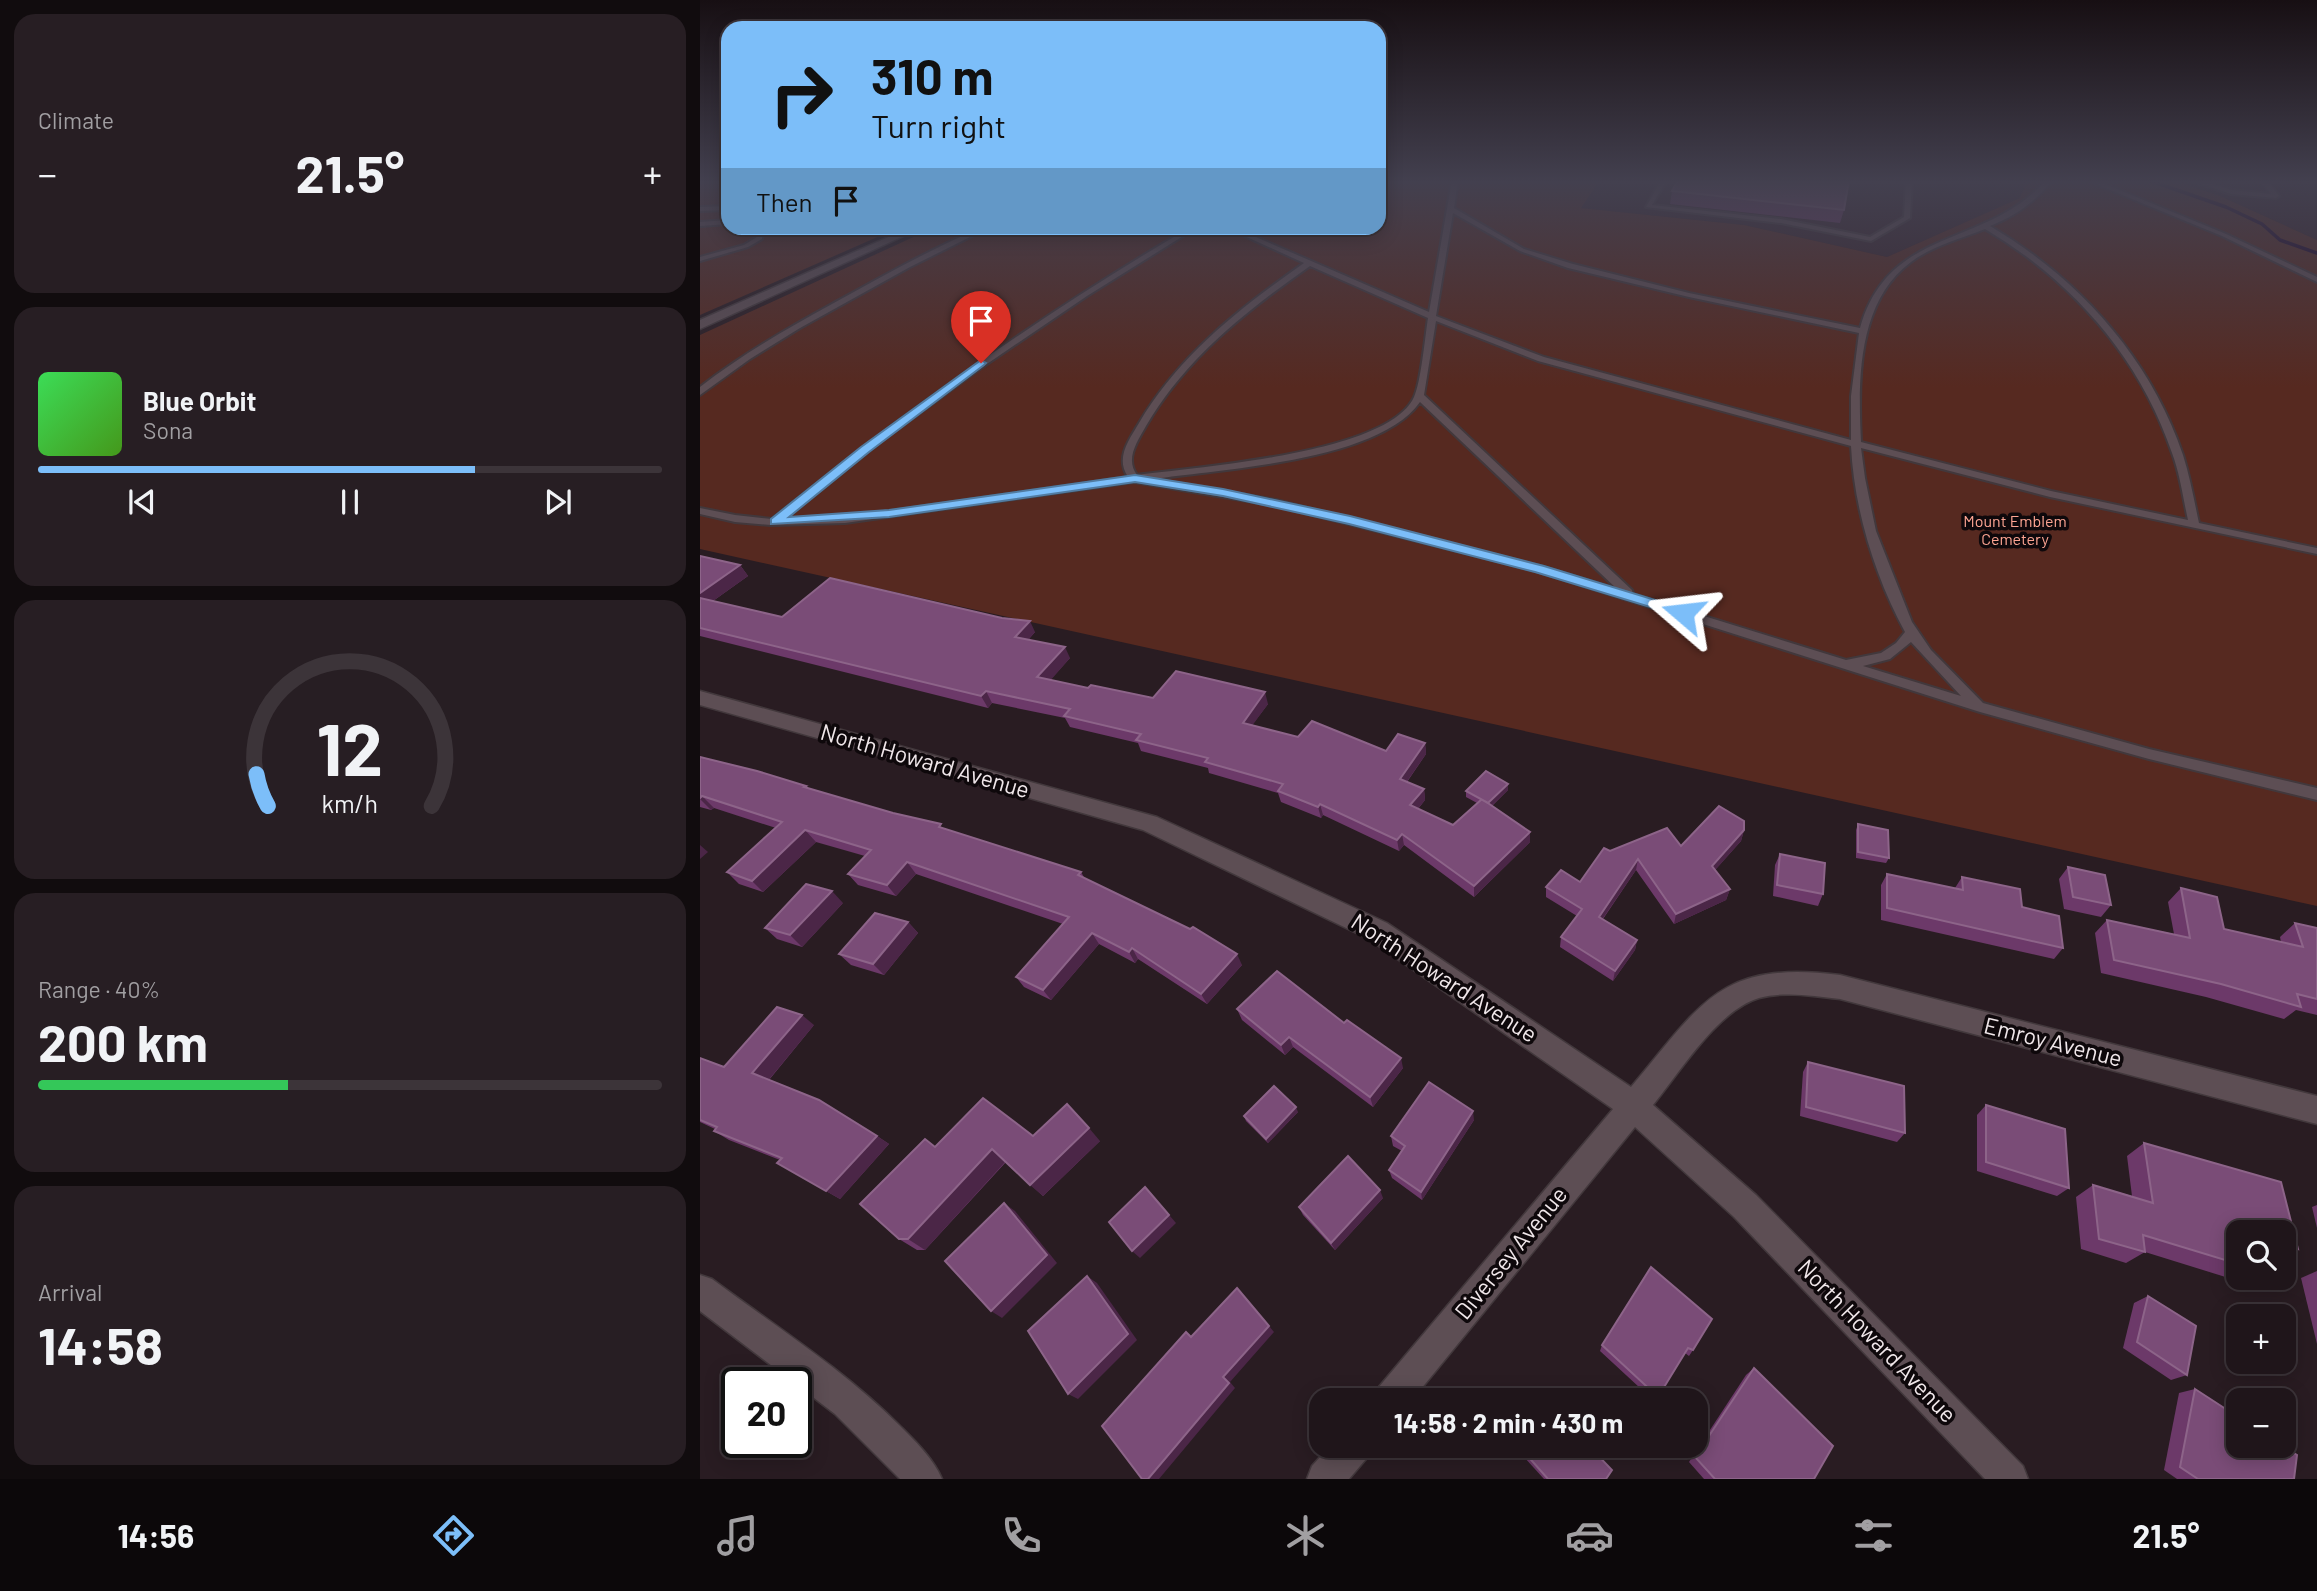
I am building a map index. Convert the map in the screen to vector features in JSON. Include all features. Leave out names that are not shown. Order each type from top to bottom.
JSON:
[{"type":"street","points":[[700,325],[869,249]]},
{"type":"street","name":"North Howard Avenue","points":[[700,698],[1162,827],[1378,931],[1632,1105],[1745,1206],[2010,1479]]},
{"type":"street","name":"Emroy Avenue","points":[[1632,1105],[1712,1012],[1731,996],[1760,985],[1788,980],[1840,987],[2317,1110]]},
{"type":"street","name":"Diversey Avenue","points":[[1400,1388],[1632,1105]]},
{"type":"street","points":[[700,1291],[869,1419],[906,1456],[924,1479]]},
{"type":"street","points":[[1325,1479],[1343,1458]]},
{"type":"lane","points":[[700,258],[731,249]]},
{"type":"lane","points":[[700,392],[752,353],[797,326],[942,249]]},
{"type":"lane","points":[[776,521],[865,449],[997,351],[1075,298],[1158,249]]},
{"type":"lane","points":[[1275,249],[1433,318],[1541,359],[2050,494],[2317,551]]},
{"type":"lane","points":[[700,511],[732,518],[776,521],[889,514],[1297,456],[1342,446],[1395,421],[1416,403],[1444,249]]},
{"type":"lane","points":[[1520,249],[1571,266],[1689,295],[1863,331]]},
{"type":"lane","points":[[1927,249],[1901,265],[1880,288],[1863,331],[1856,389],[1854,444],[1861,498],[1870,530],[1883,568],[1911,632],[1948,677],[1980,707]]},
{"type":"lane","points":[[2022,249],[2087,308],[2117,343],[2145,384],[2166,427],[2183,475],[2194,525]]},
{"type":"lane","points":[[2255,249],[2317,279]]},
{"type":"lane","points":[[1307,264],[1232,320],[1182,368],[1143,423],[1129,450],[1124,463],[1135,479],[1223,492],[1350,520],[1540,569],[1980,707],[2149,754],[2317,794]]},
{"type":"lane","points":[[1419,396],[1632,597]]},
{"type":"lane","points":[[1836,661],[1865,662],[1884,657],[1905,643],[1911,632]]},
{"type":"shaded area","points":[[1851,249],[1905,249],[1887,257]]},
{"type":"green space","points":[[700,249],[850,249],[700,315]]},
{"type":"green space","name":"Mount Emblem Cemetery","points":[[887,249],[1851,249],[1887,257],[1905,249],[2317,249],[2317,906],[700,549],[700,335]]},
{"type":"building","points":[[700,556],[740,565],[700,593]]},
{"type":"building","points":[[830,578],[1002,618],[1030,621],[1015,637],[1065,647],[1037,677],[1153,698],[1176,671],[1265,692],[1243,723],[1298,737],[1312,721],[1386,751],[1398,734],[1425,743],[1400,779],[1424,789],[1410,805],[1453,825],[1482,799],[1530,832],[1474,886],[1402,834],[1397,840],[1320,804],[1318,807],[1278,791],[1283,784],[1205,762],[1208,758],[1136,740],[1141,734],[1064,716],[1070,709],[986,691],[981,696],[700,628],[700,598],[782,617]]},
{"type":"building","points":[[700,757],[757,771],[893,813],[941,824],[939,827],[1081,872],[1078,875],[1190,929],[1193,927],[1237,954],[1201,994],[1132,948],[1129,952],[1092,933],[1043,990],[1016,977],[1069,917],[907,862],[887,885],[848,874],[871,850],[805,830],[752,881],[727,872],[782,822],[702,796],[700,798]]},
{"type":"building","points":[[1486,771],[1508,784],[1488,803],[1466,791]]},
{"type":"building","points":[[1719,806],[1744,821],[1744,830],[1712,866],[1730,889],[1676,914],[1638,859],[1599,917],[1637,940],[1615,971],[1561,937],[1582,909],[1546,887],[1561,870],[1580,882],[1604,848],[1610,851],[1667,828],[1681,846]]},
{"type":"building","points":[[1858,824],[1888,830],[1889,858],[1858,852]]},
{"type":"building","points":[[1780,854],[1825,863],[1823,894],[1777,885]]},
{"type":"building","points":[[2068,867],[2105,875],[2111,905],[2073,897]]},
{"type":"building","points":[[1887,874],[1963,890],[1962,877],[2020,889],[2022,907],[2059,916],[2063,948],[1887,908]]},
{"type":"building","points":[[806,884],[832,891],[790,935],[765,928]]},
{"type":"building","points":[[2181,888],[2217,897],[2224,929],[2303,947],[2295,923],[2317,928],[2317,999],[2297,994],[2301,1007],[2221,984],[2114,960],[2107,920],[2190,938]]},
{"type":"building","points":[[875,913],[908,922],[873,964],[839,954]]},
{"type":"building","points":[[1277,971],[1344,1023],[1347,1020],[1401,1058],[1370,1097],[1289,1037],[1281,1045],[1237,1009]]},
{"type":"building","points":[[777,1007],[802,1015],[752,1073],[819,1100],[877,1136],[826,1191],[777,1163],[782,1158],[714,1131],[717,1127],[700,1120],[700,1058],[724,1067]]},
{"type":"building","points":[[1808,1062],[1904,1086],[1905,1133],[1806,1107]]},
{"type":"building","points":[[1429,1082],[1473,1111],[1421,1192],[1389,1170],[1405,1146],[1391,1136]]},
{"type":"building","points":[[1274,1086],[1296,1107],[1266,1139],[1244,1116]]},
{"type":"building","points":[[983,1098],[1033,1136],[1067,1104],[1089,1128],[1030,1185],[992,1149],[908,1239],[899,1239],[860,1204],[925,1139],[935,1147]]},
{"type":"building","points":[[1986,1105],[2065,1129],[2069,1188],[1986,1162]]},
{"type":"building","points":[[2144,1143],[2281,1182],[2291,1220],[2226,1220],[2226,1260],[2143,1235],[2145,1252],[2099,1239],[2093,1185],[2153,1203]]},
{"type":"building","points":[[1348,1156],[1380,1190],[1331,1243],[1299,1207]]},
{"type":"building","points":[[1145,1187],[1169,1215],[1132,1251],[1109,1222]]},
{"type":"building","points":[[1004,1203],[1047,1255],[991,1311],[945,1261]]},
{"type":"building","points":[[1651,1267],[1712,1319],[1693,1350],[1688,1348],[1664,1388],[1648,1388],[1602,1345]]},
{"type":"building","points":[[1087,1276],[1128,1334],[1068,1394],[1028,1331]]},
{"type":"building","points":[[1237,1288],[1269,1326],[1223,1377],[1229,1383],[1148,1479],[1142,1479],[1102,1426],[1186,1332],[1191,1337]]},
{"type":"building","points":[[2148,1296],[2196,1326],[2187,1375],[2137,1342]]},
{"type":"building","points":[[1754,1368],[1833,1446],[1814,1479],[1715,1479],[1696,1458],[1708,1458],[1708,1437]]},
{"type":"building","points":[[2195,1389],[2226,1409],[2226,1458],[2296,1458],[2297,1455],[2294,1479],[2198,1479],[2180,1467]]},
{"type":"building","points":[[1529,1458],[1600,1458],[1612,1470],[1606,1479],[1548,1479]]},
{"type":"waterway","points":[[2306,249],[2317,253]]},
{"type":"route","points":[[981,363],[922,405],[776,521],[829,520],[889,514],[1135,479],[1223,492],[1350,520],[1540,569],[1683,613]]}]
